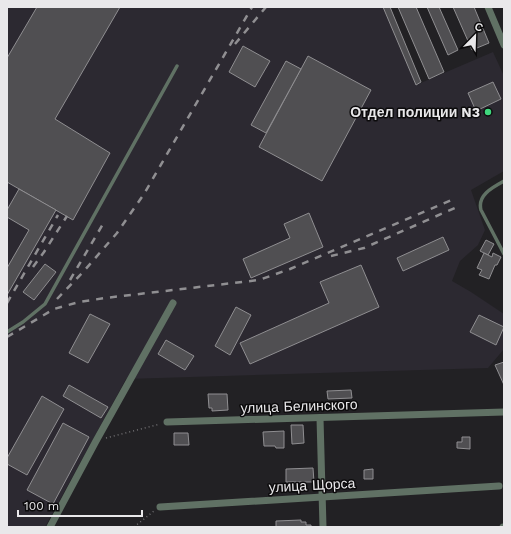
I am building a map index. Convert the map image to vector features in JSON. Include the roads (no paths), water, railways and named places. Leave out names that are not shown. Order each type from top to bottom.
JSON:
[{"type":"street","points":[[488,7],[504,45]]},
{"type":"street","points":[[50,527],[172,303]]},
{"type":"street","name":"улица Белинского","points":[[167,422],[504,412]]},
{"type":"street","points":[[320,418],[323,527]]},
{"type":"street","name":"улица Щорса","points":[[160,507],[499,486]]},
{"type":"lane","points":[[7,332],[23,322],[45,304],[177,66]]},
{"type":"lane","points":[[504,181],[487,192],[480,201],[481,210],[504,254]]},
{"type":"railway","points":[[57,299],[117,233],[144,194],[252,7]]},
{"type":"railway","points":[[235,44],[266,7]]},
{"type":"railway","points":[[7,337],[54,309],[79,302],[259,280],[290,269],[454,199]]},
{"type":"railway","points":[[331,256],[364,248],[457,207]]},
{"type":"railway","points":[[7,303],[58,215]]},
{"type":"railway","points":[[33,267],[67,216]]},
{"type":"railway","points":[[70,280],[103,224]]},
{"type":"place","name":"Отдел полиции N3","points":[[488,112]]}]
